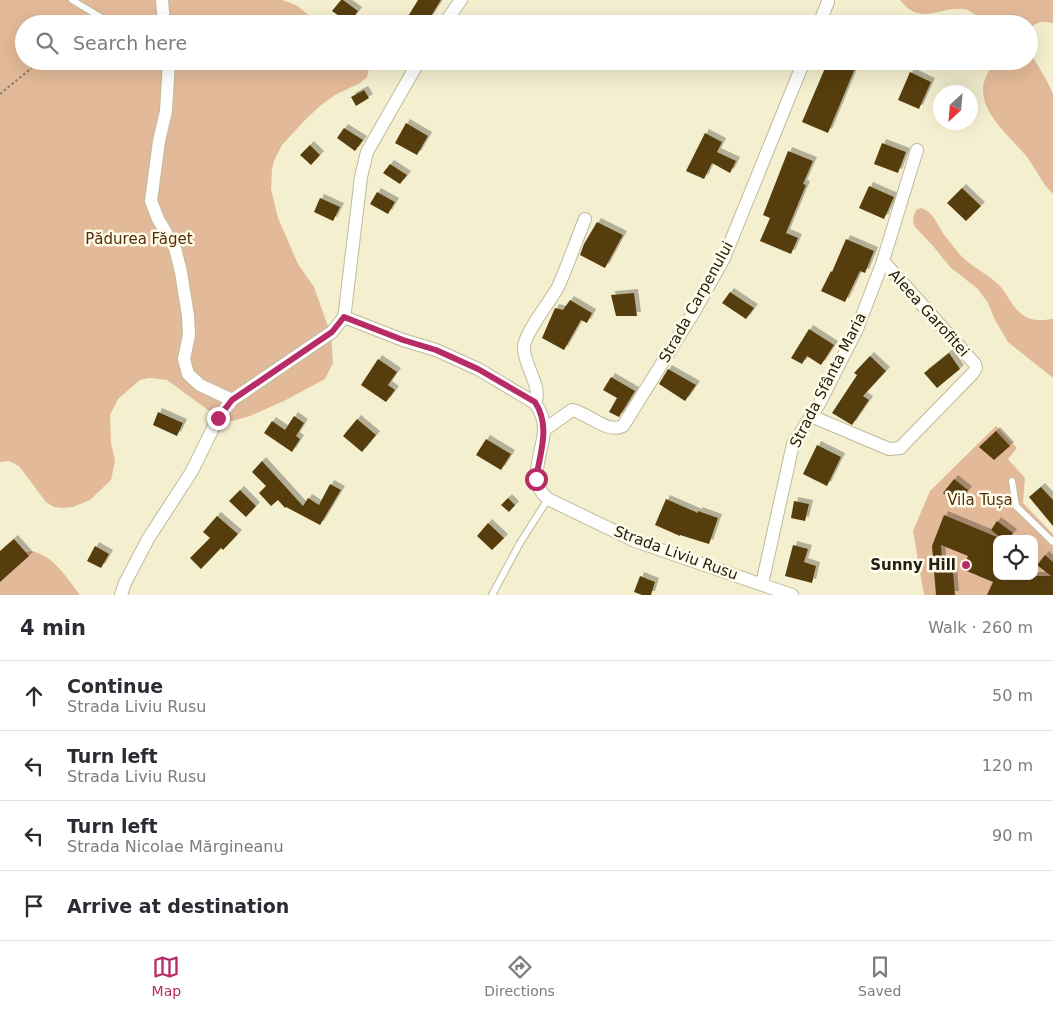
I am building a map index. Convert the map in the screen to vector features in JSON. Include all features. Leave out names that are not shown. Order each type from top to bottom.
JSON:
[{"type":"street","points":[[162,0],[163,15]]},
{"type":"street","points":[[450,15],[461,0]]},
{"type":"street","points":[[823,15],[828,2]]},
{"type":"street","points":[[168,70],[166,112],[158,149],[151,201],[158,219],[175,248],[181,272],[188,316],[189,335],[184,359],[188,374],[200,385],[232,400]]},
{"type":"street","points":[[121,595],[125,583],[148,539],[192,471],[218,418],[232,400],[332,332],[344,317],[361,177],[367,152],[415,70]]},
{"type":"street","name":"Strada Carpenului","points":[[544,430],[572,410],[579,411],[611,428],[624,426],[694,312],[724,258],[800,70]]},
{"type":"street","name":"Strada Sfânta Maria","points":[[769,590],[793,444],[819,404],[857,330],[883,261],[917,150]]},
{"type":"street","points":[[535,402],[538,395],[526,361],[524,346],[558,286],[585,219]]},
{"type":"street","name":"Aleea Garofitei","points":[[811,416],[889,449],[900,448],[976,368],[975,364],[883,261]]},
{"type":"street","points":[[344,317],[403,340],[436,350],[478,369],[535,402],[541,412],[544,430],[536,479],[540,493],[548,499]]},
{"type":"street","name":"Strada Liviu Rusu","points":[[548,499],[635,541],[769,590],[792,595]]},
{"type":"lane","points":[[72,0],[97,15]]},
{"type":"lane","points":[[1012,481],[1016,506],[1053,542]]},
{"type":"lane","points":[[492,595],[520,543],[548,499]]},
{"type":"path","points":[[0,94],[29,70]]},
{"type":"green space","name":"Pădurea Făget","points":[[0,0],[282,0],[296,5],[309,15],[15,15],[15,70],[369,70],[367,77],[360,83],[335,95],[306,119],[282,145],[272,170],[271,189],[278,218],[298,264],[314,287],[331,335],[333,363],[325,379],[286,400],[250,416],[232,421],[223,419],[208,410],[167,380],[149,378],[140,380],[118,399],[110,415],[111,443],[115,461],[111,480],[90,500],[73,507],[54,507],[46,502],[19,466],[9,461],[0,462]]},
{"type":"green space","points":[[900,0],[1053,0],[1053,23],[1038,23],[1038,15],[976,15],[964,9],[923,14],[908,8]]},
{"type":"green space","points":[[1038,66],[1046,79],[1053,94],[1053,194],[1027,157],[990,114],[983,93],[985,79],[990,70],[1038,70]]},
{"type":"green space","points":[[921,208],[932,216],[961,256],[999,285],[1019,312],[1034,320],[1053,319],[1053,378],[1008,342],[995,320],[988,303],[978,289],[950,267],[915,227],[913,222],[914,215],[916,210]]},
{"type":"green space","name":"Vila Tușa","points":[[996,426],[1017,448],[1008,459],[1025,478],[1023,503],[1053,534],[1053,595],[924,595],[913,531],[930,491]]},
{"type":"green space","points":[[32,551],[53,563],[80,595],[0,595],[0,559]]},
{"type":"building","points":[[343,0],[358,11],[355,15],[338,15],[332,11]]},
{"type":"building","points":[[418,0],[441,0],[432,15],[409,15]]},
{"type":"building","points":[[824,70],[854,70],[828,133],[802,122]]},
{"type":"building","points":[[910,72],[931,82],[919,109],[898,100]]},
{"type":"building","points":[[364,90],[369,98],[356,106],[351,97]]},
{"type":"building","points":[[406,123],[428,136],[417,155],[395,143]]},
{"type":"building","points":[[344,128],[363,140],[355,151],[337,138]]},
{"type":"building","points":[[705,133],[722,142],[717,152],[736,161],[730,173],[712,163],[704,179],[686,171]]},
{"type":"building","points":[[882,143],[906,152],[898,173],[874,164]]},
{"type":"building","points":[[310,145],[320,155],[311,165],[300,155]]},
{"type":"building","points":[[788,151],[813,161],[803,184],[806,185],[786,233],[798,238],[791,254],[760,241],[770,218],[763,215]]},
{"type":"building","points":[[390,164],[407,175],[400,184],[383,173]]},
{"type":"building","points":[[869,186],[894,197],[884,219],[859,208]]},
{"type":"building","points":[[962,188],[981,206],[966,221],[947,203]]},
{"type":"building","points":[[377,192],[395,202],[388,214],[370,204]]},
{"type":"building","points":[[320,198],[340,207],[333,221],[314,212]]},
{"type":"building","points":[[597,222],[623,235],[605,268],[580,255]]},
{"type":"building","points":[[846,239],[874,251],[865,273],[860,271],[845,302],[821,291],[832,272]]},
{"type":"building","points":[[730,292],[754,308],[746,319],[722,303]]},
{"type":"building","points":[[634,293],[637,316],[616,316],[611,295]]},
{"type":"building","points":[[570,300],[592,313],[587,323],[581,320],[564,350],[542,338],[555,308],[563,310]]},
{"type":"building","points":[[809,329],[834,345],[821,365],[807,356],[802,364],[791,358]]},
{"type":"building","points":[[949,353],[960,369],[937,388],[924,373]]},
{"type":"building","points":[[870,356],[886,371],[863,396],[869,400],[852,425],[832,413],[857,375],[854,373]]},
{"type":"building","points":[[378,359],[397,372],[388,385],[395,390],[386,402],[361,385]]},
{"type":"building","points":[[668,369],[696,385],[685,401],[659,384]]},
{"type":"building","points":[[611,377],[635,391],[619,417],[609,412],[617,398],[603,390]]},
{"type":"building","points":[[158,412],[183,423],[177,436],[153,425]]},
{"type":"building","points":[[294,416],[304,423],[296,436],[300,439],[292,452],[264,433],[272,421],[285,430]]},
{"type":"building","points":[[357,419],[376,435],[362,452],[343,436]]},
{"type":"building","points":[[996,431],[1010,446],[994,460],[979,447]]},
{"type":"building","points":[[486,439],[511,454],[501,470],[476,455]]},
{"type":"building","points":[[817,445],[841,457],[827,486],[803,474]]},
{"type":"building","points":[[262,461],[303,506],[308,498],[319,505],[330,484],[341,490],[320,525],[285,508],[278,500],[271,506],[259,493],[266,486],[252,472]]},
{"type":"building","points":[[954,479],[968,490],[958,504],[943,493]]},
{"type":"building","points":[[1041,487],[1053,500],[1053,526],[1029,497]]},
{"type":"building","points":[[240,490],[256,506],[246,517],[229,501]]},
{"type":"building","points":[[508,498],[515,505],[509,512],[501,505]]},
{"type":"building","points":[[666,499],[698,513],[698,511],[718,518],[709,544],[680,536],[655,525]]},
{"type":"building","points":[[794,501],[809,504],[805,521],[791,518]]},
{"type":"building","points":[[944,515],[993,535],[993,580],[1038,580],[1038,576],[1051,576],[1038,566],[1045,555],[1053,562],[1053,595],[987,595],[993,582],[962,569],[968,556],[941,545],[943,572],[953,571],[955,595],[936,595],[932,546]]},
{"type":"building","points":[[217,516],[238,534],[223,550],[221,548],[201,569],[190,558],[210,538],[203,532]]},
{"type":"building","points":[[997,521],[1013,533],[1011,535],[997,535],[991,530]]},
{"type":"building","points":[[488,523],[504,538],[492,550],[477,536]]},
{"type":"building","points":[[14,539],[29,556],[0,582],[0,551]]},
{"type":"building","points":[[793,545],[808,549],[804,562],[816,566],[812,583],[785,576]]},
{"type":"building","points":[[95,546],[109,554],[101,568],[87,561]]},
{"type":"building","points":[[640,576],[655,582],[651,595],[642,595],[634,592]]},
{"type":"place","name":"Sunny Hill","points":[[966,565]]},
{"type":"route","points":[[218,418],[232,400],[332,332],[344,317],[403,340],[436,350],[478,369],[535,402],[541,412],[544,423],[536,479]]}]
